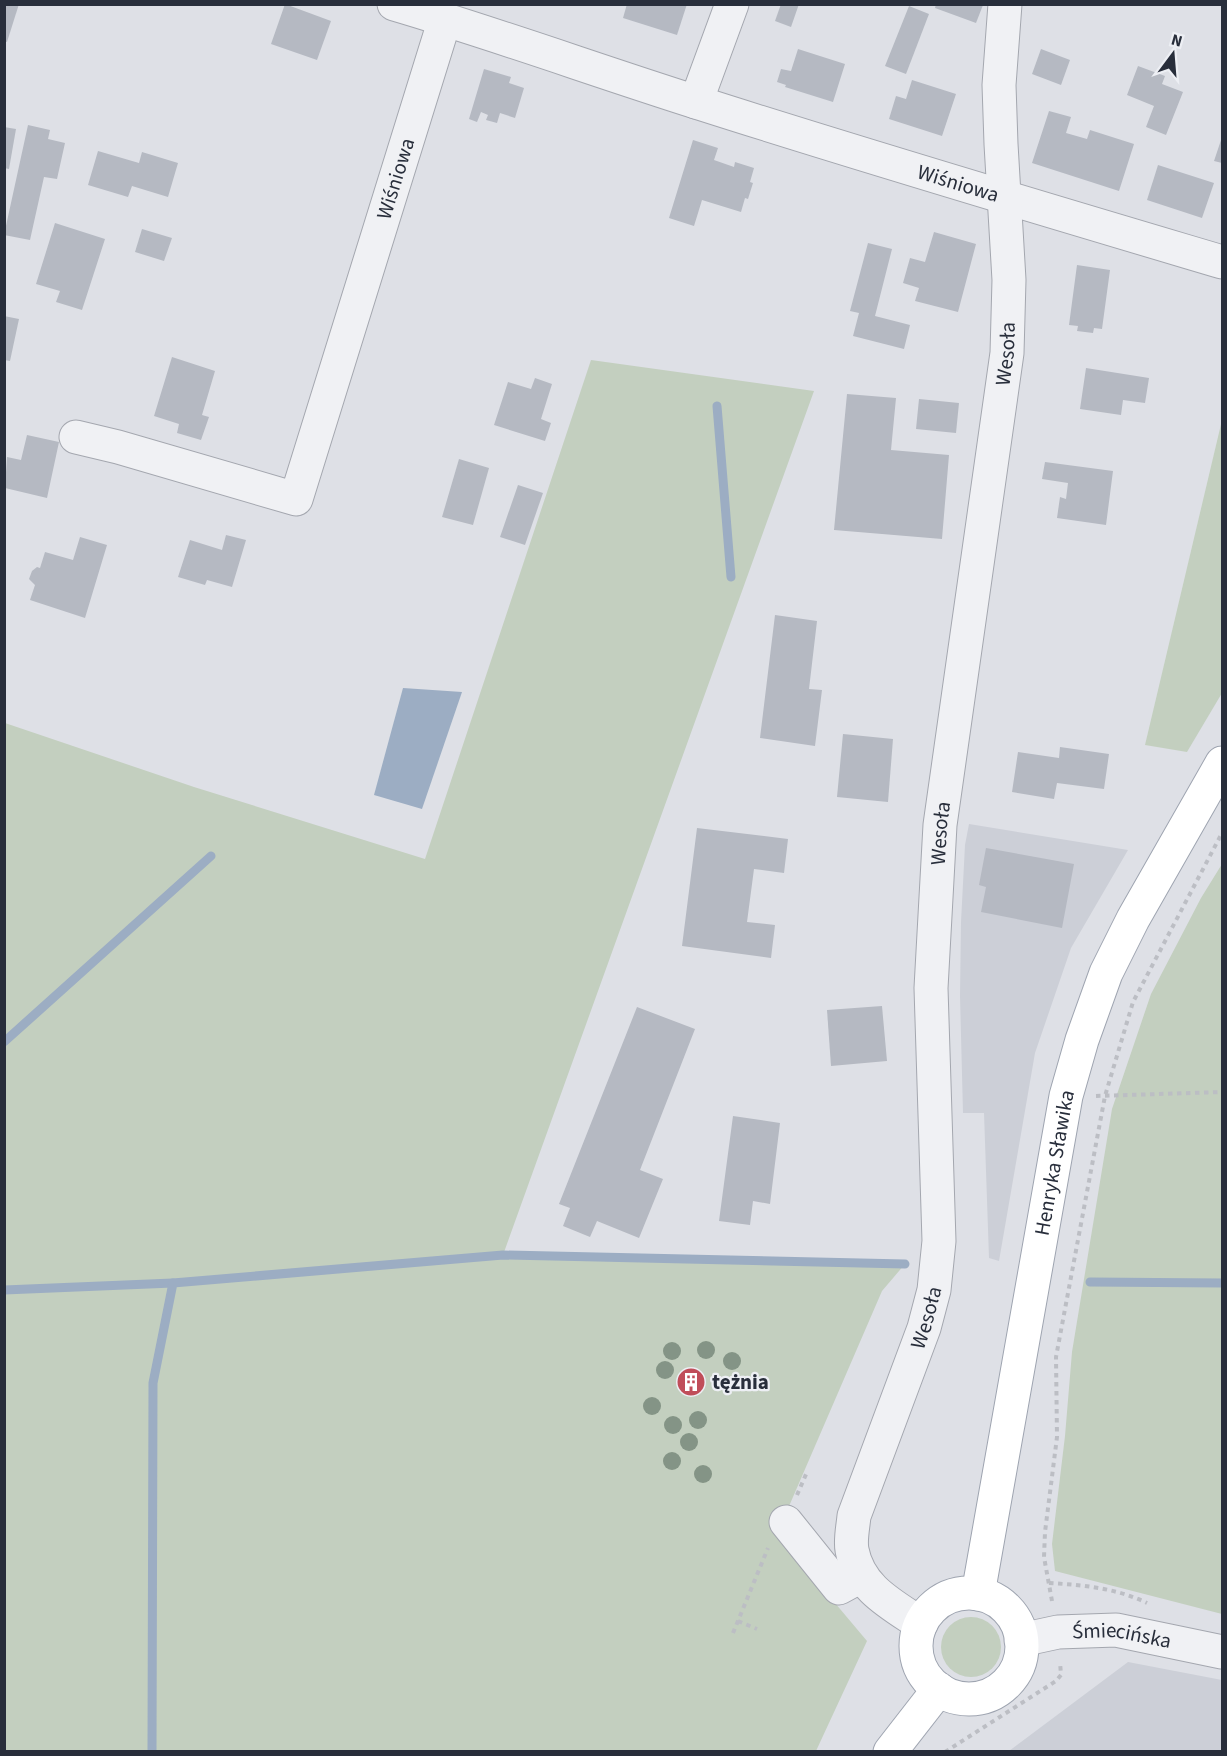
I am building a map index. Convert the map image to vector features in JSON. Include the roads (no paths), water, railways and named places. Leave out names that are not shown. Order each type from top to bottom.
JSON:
[{"type":"main road","name":"Henryka Sławika","points":[[978,1594],[1066,1096],[1082,1040],[1106,973],[1133,919],[1222,763]]},
{"type":"main road","points":[[965,1593],[978,1594],[989,1597],[1007,1609],[1020,1630],[1021,1657],[1017,1670],[999,1690],[984,1697],[967,1699],[952,1696],[927,1679],[920,1667],[917,1638],[927,1613],[944,1599],[965,1593]]},
{"type":"main road","points":[[890,1752],[939,1689]]},
{"type":"street","name":"Wiśniowa","points":[[394,4],[696,102],[1005,198],[1222,262]]},
{"type":"street","points":[[696,102],[732,4]]},
{"type":"street","name":"Wesoła","points":[[921,1624],[878,1596],[861,1576],[851,1548],[854,1516],[924,1328],[935,1280],[939,1241],[931,988],[939,825],[1007,353],[1009,280],[999,85],[1005,4]]},
{"type":"street","name":"Wiśniowa","points":[[76,437],[118,447],[296,500],[444,19]]},
{"type":"street","points":[[786,1522],[839,1588],[861,1576]]},
{"type":"street","name":"Śmiecińska","points":[[1021,1640],[1058,1632],[1116,1630],[1222,1652]]},
{"type":"water","points":[[403,688],[462,692],[422,809],[374,795]]},
{"type":"waterway","points":[[717,406],[731,577]]},
{"type":"waterway","points":[[4,1042],[211,856]]},
{"type":"waterway","points":[[152,1752],[153,1383],[173,1283],[503,1255],[905,1264]]},
{"type":"waterway","points":[[1090,1282],[1222,1283]]},
{"type":"waterway","points":[[4,1290],[173,1283]]},
{"type":"place","name":"tężnia","points":[[691,1382]]}]
